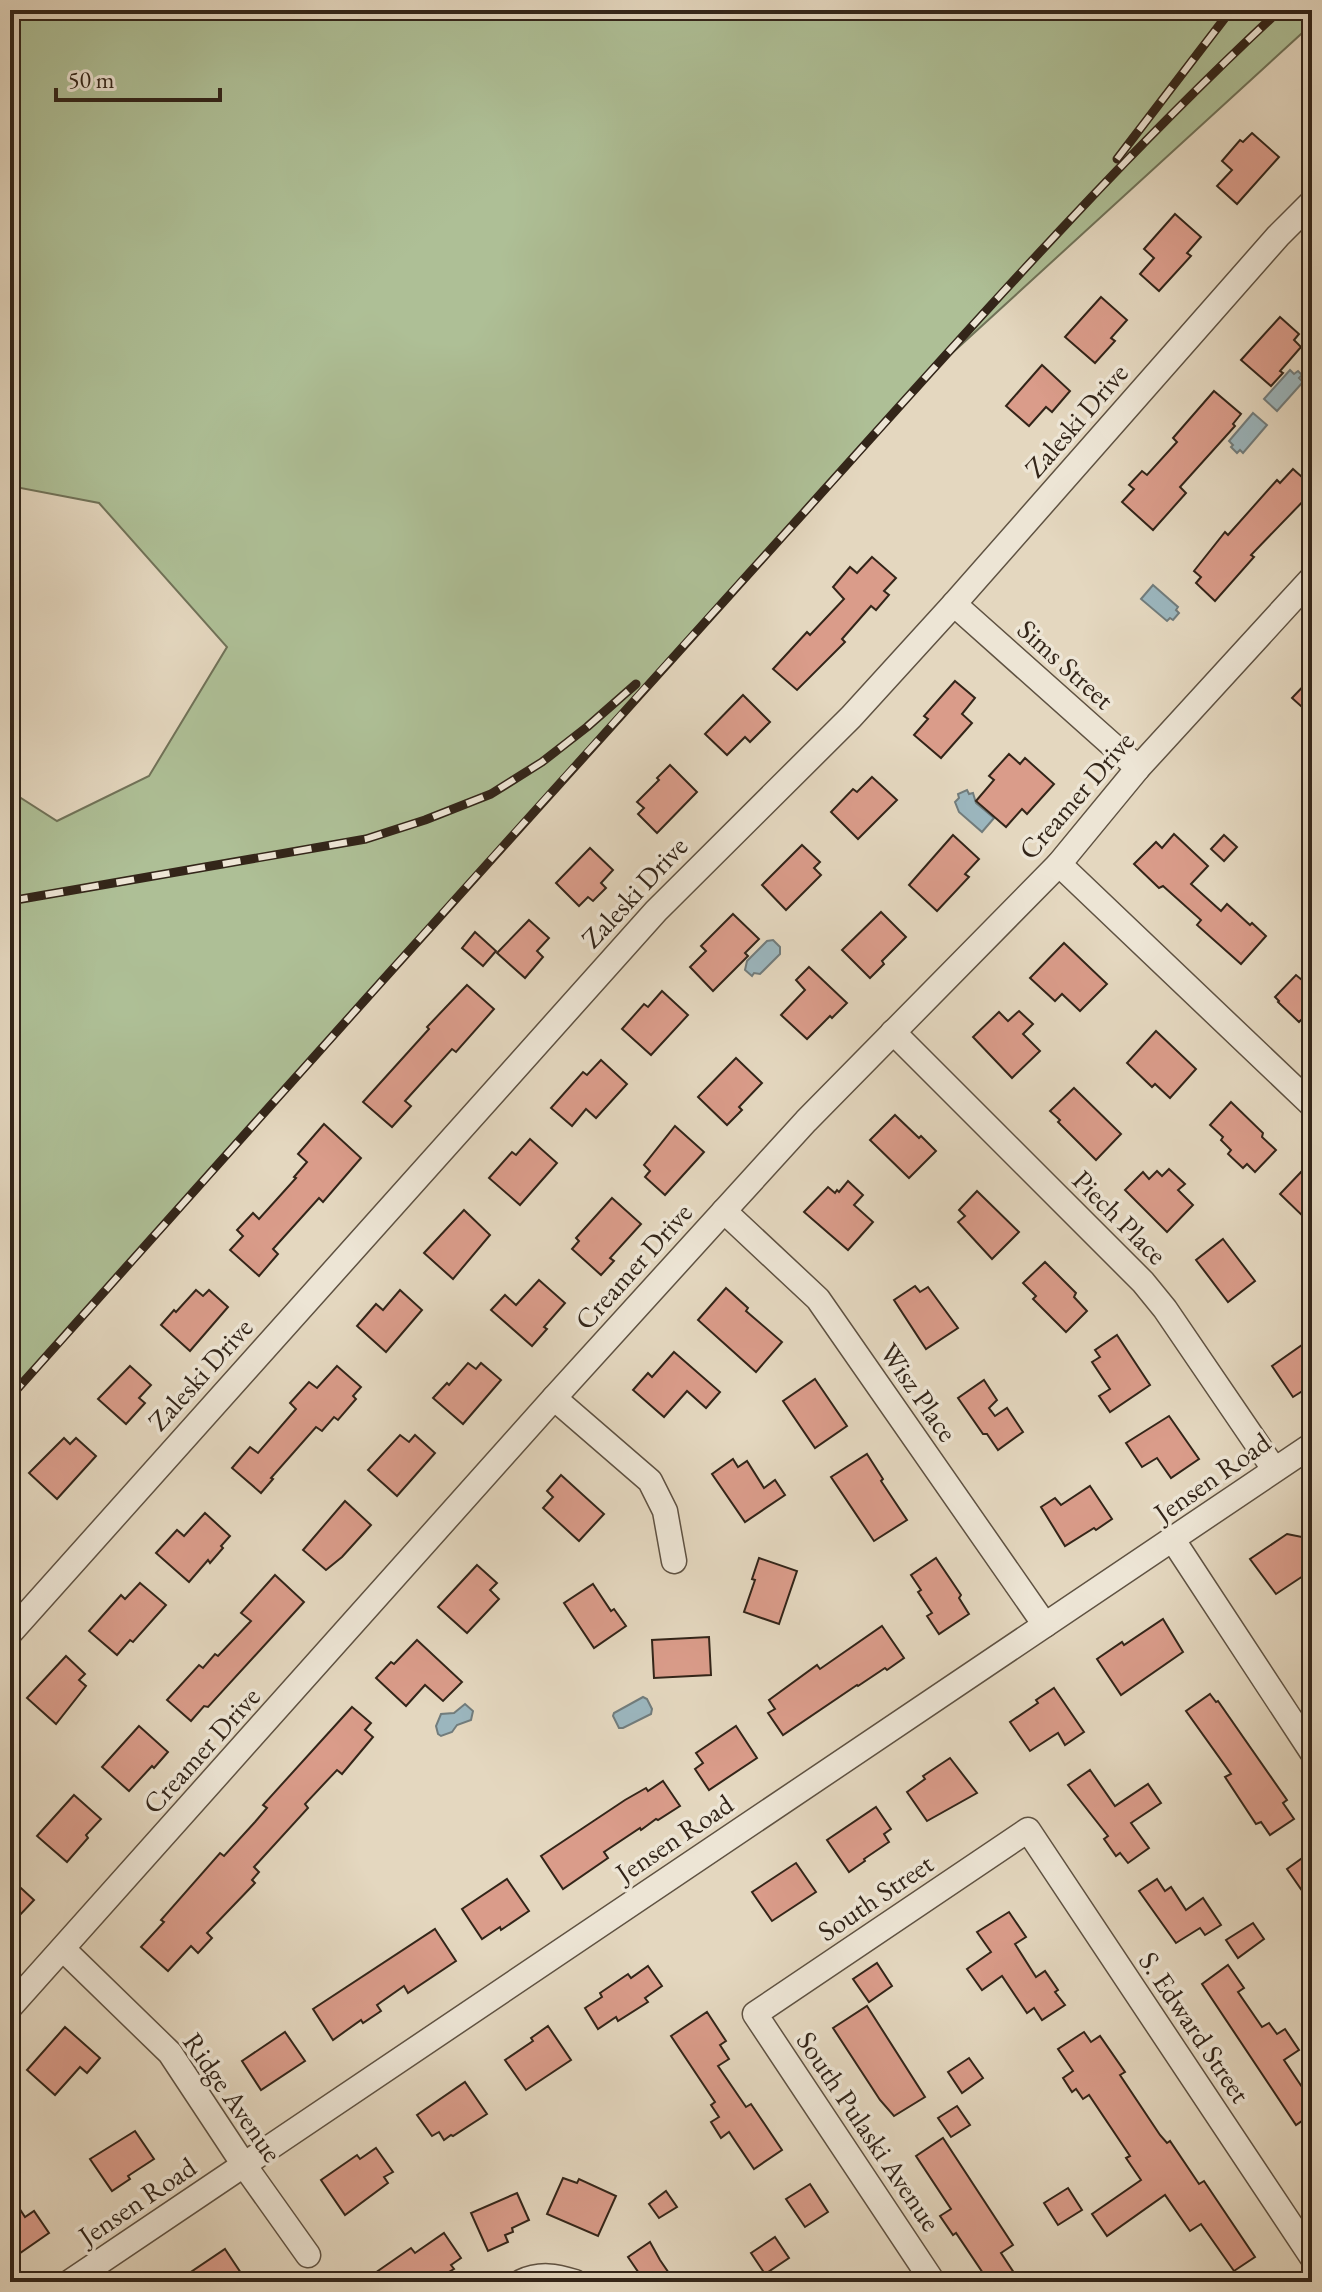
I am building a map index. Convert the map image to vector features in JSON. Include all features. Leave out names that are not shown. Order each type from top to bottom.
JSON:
[{"type":"street","name":"Zaleski Drive","points":[[10,1633],[656,911],[851,717],[1278,236],[1312,202]]},
{"type":"street","name":"Creamer Drive","points":[[10,2007],[806,1121],[1059,864],[1138,768],[1312,578]]},
{"type":"street","name":"Sims Street","points":[[954,604],[1138,768]]},
{"type":"street","points":[[1059,864],[1312,1105]]},
{"type":"street","name":"Piech Place","points":[[893,1032],[1143,1282],[1165,1309],[1274,1469]]},
{"type":"street","name":"Wisz Place","points":[[724,1211],[818,1299],[1045,1625]]},
{"type":"street","points":[[554,1398],[650,1481],[665,1511],[674,1561]]},
{"type":"street","name":"Jensen Road","points":[[70,2282],[1312,1445]]},
{"type":"street","points":[[1173,1540],[1312,1751]]},
{"type":"street","name":"South Street","points":[[755,2014],[1028,1830]]},
{"type":"street","name":"S. Edward Street","points":[[1028,1830],[1312,2257]]},
{"type":"street","name":"Ridge Avenue","points":[[63,1949],[170,2053],[308,2255]]},
{"type":"street","name":"South Pulaski Avenue","points":[[755,2014],[933,2282]]},
{"type":"street","points":[[521,2282],[555,2275],[575,2282]]},
{"type":"green space","points":[[10,10],[1312,10],[1312,24],[927,376],[10,1397],[10,791],[57,821],[149,776],[227,647],[99,503],[10,486]]},
{"type":"water","points":[[1290,370],[1294,374],[1298,371],[1303,382],[1277,411],[1264,399]]},
{"type":"water","points":[[1253,413],[1267,425],[1243,453],[1240,450],[1237,453],[1229,441]]},
{"type":"water","points":[[1153,585],[1178,607],[1176,610],[1179,613],[1173,620],[1170,618],[1167,621],[1141,599]]},
{"type":"water","points":[[967,790],[969,794],[973,793],[976,803],[994,818],[982,832],[959,812],[955,802],[958,794]]},
{"type":"water","points":[[773,940],[780,947],[780,954],[760,974],[754,973],[752,976],[745,970],[747,961],[767,941]]},
{"type":"water","points":[[643,1697],[652,1709],[651,1714],[619,1728],[614,1713]]},
{"type":"water","points":[[465,1704],[473,1711],[471,1720],[457,1725],[452,1732],[441,1736],[438,1734],[436,1726],[441,1714],[454,1713]]},
{"type":"building","points":[[1252,133],[1279,157],[1237,204],[1217,186],[1232,170],[1222,161],[1240,140],[1243,142]]},
{"type":"building","points":[[1175,214],[1201,237],[1187,253],[1191,256],[1159,291],[1140,274],[1154,258],[1144,249]]},
{"type":"building","points":[[1101,297],[1127,320],[1111,338],[1115,341],[1095,363],[1065,337]]},
{"type":"building","points":[[1280,317],[1299,334],[1294,340],[1301,347],[1271,386],[1241,360]]},
{"type":"building","points":[[1042,365],[1070,391],[1052,412],[1046,407],[1029,426],[1006,406]]},
{"type":"building","points":[[1214,391],[1241,414],[1233,424],[1235,426],[1180,487],[1186,493],[1153,530],[1122,502],[1134,489],[1129,485],[1142,471],[1147,475],[1177,442],[1173,438]]},
{"type":"building","points":[[1293,469],[1312,486],[1312,492],[1251,555],[1254,557],[1215,601],[1196,583],[1201,577],[1194,571],[1225,532],[1228,535],[1277,480],[1280,483]]},
{"type":"building","points":[[872,557],[896,578],[884,591],[889,595],[876,610],[871,606],[842,639],[845,642],[797,690],[773,669],[807,632],[810,635],[844,599],[833,587],[850,567],[857,573]]},
{"type":"building","points":[[1312,677],[1312,716],[1292,698]]},
{"type":"building","points":[[955,681],[975,698],[962,714],[972,723],[941,758],[914,735],[928,719],[924,716]]},
{"type":"building","points":[[743,695],[770,722],[750,742],[745,737],[727,755],[705,734]]},
{"type":"building","points":[[1009,754],[1020,764],[1025,758],[1054,784],[1027,814],[1022,809],[1006,827],[976,801],[994,780],[989,776]]},
{"type":"building","points":[[670,765],[697,792],[657,833],[638,814],[644,808],[637,802]]},
{"type":"building","points":[[872,777],[897,800],[858,839],[831,812],[853,789],[857,792]]},
{"type":"building","points":[[1174,834],[1208,866],[1191,884],[1221,911],[1227,904],[1266,936],[1241,964],[1197,925],[1201,920],[1134,864],[1156,842],[1162,848]]},
{"type":"building","points":[[953,835],[979,859],[965,874],[969,877],[937,911],[909,885]]},
{"type":"building","points":[[1224,835],[1237,847],[1224,861],[1211,849]]},
{"type":"building","points":[[802,845],[820,862],[814,868],[821,875],[786,910],[762,885]]},
{"type":"building","points":[[590,848],[613,870],[601,883],[606,888],[593,901],[588,897],[579,906],[556,883]]},
{"type":"building","points":[[881,912],[906,937],[870,978],[842,950]]},
{"type":"building","points":[[733,914],[759,939],[745,953],[748,956],[713,991],[690,967],[706,951],[701,946]]},
{"type":"building","points":[[529,920],[549,938],[537,951],[543,957],[525,978],[497,953]]},
{"type":"building","points":[[475,932],[496,951],[483,966],[462,948]]},
{"type":"building","points":[[1064,943],[1107,984],[1080,1011],[1062,994],[1055,1001],[1030,978]]},
{"type":"building","points":[[809,967],[847,1003],[807,1039],[781,1015],[805,990],[796,980]]},
{"type":"building","points":[[1312,970],[1312,1026],[1303,1018],[1299,1022],[1275,997],[1296,975],[1302,980]]},
{"type":"building","points":[[467,985],[494,1009],[456,1052],[452,1049],[405,1101],[411,1106],[392,1127],[363,1102]]},
{"type":"building","points":[[662,991],[688,1015],[651,1055],[622,1029],[644,1004],[648,1007]]},
{"type":"building","points":[[1019,1011],[1033,1024],[1023,1034],[1040,1051],[1012,1078],[973,1037],[999,1012],[1008,1021]]},
{"type":"building","points":[[1156,1031],[1196,1069],[1170,1098],[1155,1084],[1152,1087],[1127,1063]]},
{"type":"building","points":[[736,1058],[762,1083],[727,1125],[698,1097]]},
{"type":"building","points":[[601,1060],[627,1084],[596,1118],[586,1109],[572,1126],[551,1108],[583,1072],[587,1075]]},
{"type":"building","points":[[1074,1088],[1121,1134],[1096,1160],[1050,1111]]},
{"type":"building","points":[[1231,1102],[1276,1150],[1255,1172],[1247,1164],[1243,1168],[1228,1154],[1231,1150],[1221,1140],[1223,1137],[1210,1125]]},
{"type":"building","points":[[895,1115],[936,1151],[909,1178],[870,1140]]},
{"type":"building","points":[[324,1124],[361,1158],[323,1202],[319,1198],[273,1249],[278,1254],[259,1276],[230,1250],[243,1236],[237,1230],[253,1213],[259,1219],[296,1178],[307,1162],[298,1154]]},
{"type":"building","points":[[675,1126],[704,1152],[665,1195],[645,1177],[650,1171],[644,1165]]},
{"type":"building","points":[[530,1139],[557,1163],[520,1205],[489,1178],[512,1152],[516,1155]]},
{"type":"building","points":[[1169,1169],[1185,1184],[1178,1190],[1193,1205],[1167,1232],[1125,1190],[1143,1172],[1149,1179],[1157,1171],[1162,1176]]},
{"type":"building","points":[[1302,1171],[1312,1181],[1312,1225],[1280,1194]]},
{"type":"building","points":[[848,1181],[863,1195],[854,1205],[873,1222],[848,1250],[804,1212],[828,1187],[835,1193],[837,1190],[839,1192]]},
{"type":"building","points":[[977,1191],[1019,1232],[992,1259],[958,1222],[965,1216],[959,1210]]},
{"type":"building","points":[[612,1198],[641,1224],[610,1258],[614,1261],[601,1275],[572,1249],[579,1241],[576,1238]]},
{"type":"building","points":[[464,1210],[490,1235],[453,1279],[424,1253]]},
{"type":"building","points":[[1223,1239],[1255,1281],[1228,1302],[1196,1260]]},
{"type":"building","points":[[1045,1262],[1076,1293],[1074,1297],[1087,1311],[1066,1332],[1033,1299],[1036,1296],[1023,1283]]},
{"type":"building","points":[[539,1280],[565,1303],[532,1346],[491,1310],[505,1295],[516,1305]]},
{"type":"building","points":[[915,1286],[920,1292],[928,1287],[958,1328],[926,1349],[894,1300]]},
{"type":"building","points":[[726,1288],[748,1308],[746,1311],[782,1342],[756,1372],[698,1320]]},
{"type":"building","points":[[196,1290],[203,1296],[209,1290],[228,1307],[190,1351],[161,1325]]},
{"type":"building","points":[[400,1290],[422,1310],[386,1352],[357,1326],[376,1304],[383,1310]]},
{"type":"building","points":[[1117,1335],[1150,1385],[1110,1412],[1099,1396],[1110,1389],[1092,1362],[1100,1357],[1095,1350]]},
{"type":"building","points":[[1312,1338],[1312,1385],[1293,1397],[1272,1366]]},
{"type":"building","points":[[674,1352],[720,1392],[706,1408],[687,1391],[664,1417],[633,1390],[648,1373],[652,1377]]},
{"type":"building","points":[[468,1363],[476,1369],[481,1363],[501,1380],[463,1424],[433,1398]]},
{"type":"building","points":[[130,1366],[151,1385],[139,1398],[145,1403],[126,1424],[98,1399]]},
{"type":"building","points":[[337,1366],[361,1387],[353,1396],[356,1399],[338,1420],[334,1417],[322,1431],[316,1427],[261,1493],[232,1468],[250,1447],[258,1453],[296,1409],[290,1403],[309,1382],[317,1388]]},
{"type":"building","points":[[815,1379],[847,1426],[815,1448],[783,1401]]},
{"type":"building","points":[[984,1380],[997,1400],[989,1408],[995,1416],[1007,1408],[1023,1432],[998,1450],[958,1398]]},
{"type":"building","points":[[1169,1416],[1199,1459],[1171,1478],[1157,1458],[1142,1467],[1126,1443]]},
{"type":"building","points":[[400,1435],[409,1442],[415,1435],[435,1453],[397,1496],[368,1470]]},
{"type":"building","points":[[64,1438],[70,1444],[76,1438],[96,1456],[57,1499],[29,1473]]},
{"type":"building","points":[[867,1454],[907,1520],[874,1541],[831,1477]]},
{"type":"building","points":[[733,1459],[738,1467],[747,1461],[764,1488],[775,1480],[785,1495],[745,1522],[712,1474]]},
{"type":"building","points":[[561,1475],[604,1514],[579,1541],[543,1508],[553,1497],[547,1491]]},
{"type":"building","points":[[1090,1486],[1112,1519],[1065,1546],[1041,1507],[1055,1498],[1061,1505]]},
{"type":"building","points":[[345,1501],[371,1525],[326,1570],[303,1550]]},
{"type":"building","points":[[205,1513],[230,1536],[210,1563],[208,1560],[189,1582],[156,1553],[177,1530],[184,1536]]},
{"type":"building","points":[[1287,1534],[1312,1539],[1312,1570],[1276,1594],[1250,1559]]},
{"type":"building","points":[[759,1558],[797,1571],[779,1624],[744,1612]]},
{"type":"building","points":[[936,1558],[961,1595],[959,1598],[969,1614],[939,1634],[927,1616],[932,1613],[911,1575]]},
{"type":"building","points":[[477,1565],[497,1583],[490,1590],[499,1599],[467,1633],[438,1607]]},
{"type":"building","points":[[275,1575],[304,1602],[208,1707],[204,1706],[191,1721],[167,1700],[199,1665],[203,1668],[215,1654],[218,1656],[251,1621],[241,1613]]},
{"type":"building","points":[[140,1583],[166,1605],[117,1655],[89,1631],[121,1595],[125,1599]]},
{"type":"building","points":[[593,1584],[611,1611],[614,1609],[626,1626],[594,1648],[564,1603]]},
{"type":"building","points":[[1163,1619],[1183,1652],[1121,1695],[1097,1659]]},
{"type":"building","points":[[882,1626],[904,1658],[857,1685],[783,1735],[768,1713],[775,1709],[769,1700],[817,1665],[820,1669]]},
{"type":"building","points":[[709,1637],[711,1675],[654,1678],[652,1640]]},
{"type":"building","points":[[417,1640],[462,1682],[443,1701],[425,1685],[406,1706],[376,1678]]},
{"type":"building","points":[[66,1656],[85,1674],[79,1680],[86,1686],[56,1724],[27,1698]]},
{"type":"building","points":[[1054,1688],[1084,1732],[1065,1745],[1058,1733],[1030,1751],[1010,1722]]},
{"type":"building","points":[[1210,1694],[1287,1800],[1283,1803],[1294,1819],[1270,1835],[1261,1822],[1256,1824],[1225,1777],[1231,1774],[1186,1711]]},
{"type":"building","points":[[352,1707],[371,1723],[365,1730],[373,1737],[342,1774],[337,1770],[305,1804],[308,1808],[254,1867],[259,1872],[252,1880],[255,1883],[207,1933],[212,1938],[198,1953],[191,1946],[168,1971],[141,1947],[220,1853],[224,1856],[255,1822],[267,1808],[263,1805]]},
{"type":"building","points":[[139,1726],[168,1752],[129,1791],[102,1767]]},
{"type":"building","points":[[736,1726],[757,1758],[709,1790],[695,1769],[703,1763],[696,1753]]},
{"type":"building","points":[[950,1758],[977,1793],[927,1821],[907,1792],[925,1779],[923,1776]]},
{"type":"building","points":[[1090,1770],[1115,1806],[1148,1784],[1161,1803],[1131,1823],[1149,1848],[1128,1863],[1120,1853],[1116,1856],[1104,1839],[1108,1836],[1068,1785]]},
{"type":"building","points":[[663,1781],[680,1806],[604,1852],[608,1858],[563,1889],[541,1856],[625,1800]]},
{"type":"building","points":[[74,1795],[101,1819],[67,1862],[37,1836]]},
{"type":"building","points":[[876,1807],[891,1829],[884,1834],[889,1842],[849,1872],[827,1840]]},
{"type":"building","points":[[1312,1851],[1312,1905],[1287,1869]]},
{"type":"building","points":[[796,1863],[816,1892],[772,1921],[752,1892]]},
{"type":"building","points":[[10,1878],[34,1900],[20,1915],[10,1907]]},
{"type":"building","points":[[507,1879],[529,1911],[482,1939],[462,1909]]},
{"type":"building","points":[[1157,1879],[1165,1891],[1171,1887],[1186,1910],[1203,1898],[1221,1925],[1205,1935],[1200,1928],[1176,1943],[1139,1891]]},
{"type":"building","points":[[1009,1912],[1026,1937],[1015,1944],[1036,1977],[1045,1971],[1065,2005],[1042,2020],[1034,2008],[1027,2013],[1002,1976],[982,1990],[967,1969],[991,1952],[977,1932]]},
{"type":"building","points":[[1253,1923],[1264,1939],[1238,1958],[1226,1940]]},
{"type":"building","points":[[435,1929],[456,1961],[408,1993],[404,1986],[377,2005],[381,2011],[363,2023],[361,2020],[333,2040],[313,2009]]},
{"type":"building","points":[[877,1963],[892,1986],[869,2002],[853,1979]]},
{"type":"building","points":[[1228,1965],[1244,1988],[1238,1992],[1262,2027],[1269,2023],[1277,2034],[1285,2029],[1299,2050],[1284,2060],[1312,2102],[1312,2114],[1296,2125],[1202,1984]]},
{"type":"building","points":[[648,1966],[662,1986],[645,1998],[648,2002],[618,2021],[616,2017],[598,2029],[585,2008],[602,1997],[600,1993],[628,1974],[631,1978]]},
{"type":"building","points":[[867,2006],[925,2097],[894,2116],[833,2028]]},
{"type":"building","points":[[707,2012],[726,2041],[720,2045],[729,2059],[718,2066],[746,2107],[751,2104],[782,2150],[754,2169],[729,2132],[721,2138],[711,2122],[719,2117],[711,2105],[715,2102],[671,2036]]},
{"type":"building","points":[[548,2026],[571,2060],[526,2090],[505,2060],[533,2041],[531,2038]]},
{"type":"building","points":[[65,2027],[100,2058],[87,2073],[80,2067],[55,2095],[27,2070]]},
{"type":"building","points":[[285,2032],[305,2061],[261,2090],[242,2061]]},
{"type":"building","points":[[1084,2032],[1091,2042],[1100,2036],[1125,2072],[1120,2075],[1160,2135],[1167,2143],[1170,2141],[1199,2184],[1204,2181],[1255,2257],[1234,2271],[1201,2224],[1190,2231],[1165,2195],[1107,2236],[1092,2214],[1141,2180],[1126,2158],[1130,2156],[1089,2095],[1083,2099],[1076,2089],[1072,2092],[1063,2078],[1073,2071],[1058,2049]]},
{"type":"building","points":[[969,2058],[983,2078],[962,2093],[948,2072]]},
{"type":"building","points":[[465,2082],[487,2114],[444,2140],[439,2132],[432,2136],[417,2115]]},
{"type":"building","points":[[957,2106],[970,2125],[951,2137],[938,2118]]},
{"type":"building","points":[[135,2131],[154,2159],[112,2191],[90,2159]]},
{"type":"building","points":[[943,2138],[1013,2245],[1001,2253],[1020,2282],[989,2282],[956,2233],[953,2235],[940,2216],[951,2209],[916,2156]]},
{"type":"building","points":[[376,2148],[393,2172],[384,2177],[388,2183],[345,2215],[321,2180],[357,2155],[360,2159]]},
{"type":"building","points":[[563,2178],[577,2183],[579,2179],[616,2196],[598,2236],[547,2214]]},
{"type":"building","points":[[810,2184],[828,2212],[805,2227],[786,2199]]},
{"type":"building","points":[[1068,2188],[1082,2210],[1058,2225],[1044,2203]]},
{"type":"building","points":[[666,2191],[677,2207],[659,2218],[649,2204]]},
{"type":"building","points":[[517,2193],[529,2220],[505,2235],[508,2242],[488,2251],[471,2213]]},
{"type":"building","points":[[10,2194],[25,2217],[34,2211],[49,2233],[10,2260]]},
{"type":"building","points":[[444,2233],[461,2258],[451,2265],[454,2269],[447,2273],[453,2282],[362,2282],[411,2248],[415,2253]]},
{"type":"building","points":[[775,2237],[789,2258],[765,2274],[751,2253]]},
{"type":"building","points":[[650,2242],[675,2282],[645,2282],[628,2257]]},
{"type":"building","points":[[225,2249],[247,2282],[176,2282]]},
{"type":"railway","points":[[1117,159],[1231,10]]},
{"type":"railway","points":[[10,1397],[1024,269],[1150,137],[1280,10]]},
{"type":"railway","points":[[10,901],[366,839],[425,820],[491,794],[542,762],[636,684]]}]
